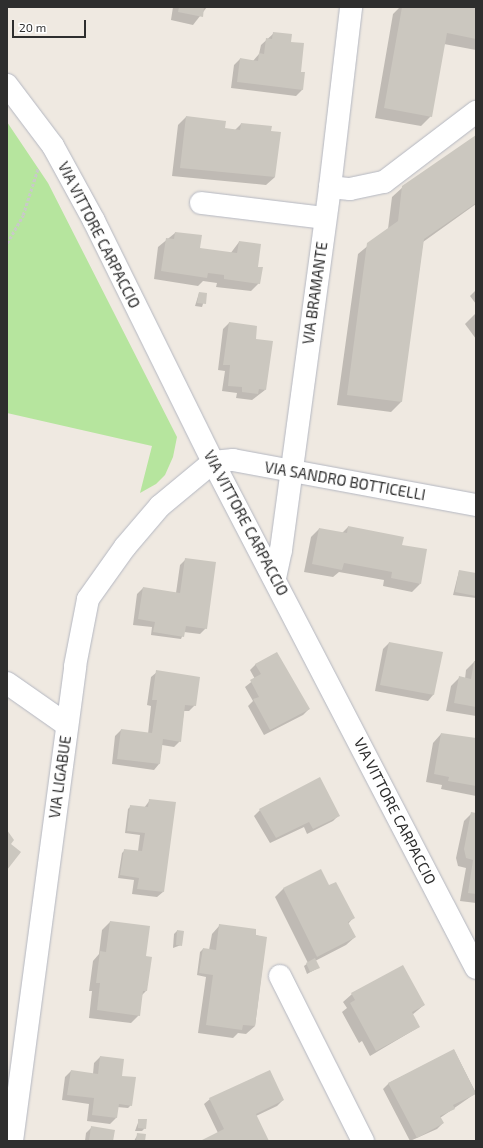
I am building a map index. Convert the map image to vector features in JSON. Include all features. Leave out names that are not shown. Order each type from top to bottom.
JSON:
[{"type":"street","name":"VIA BRAMANTE","points":[[275,578],[330,187],[351,7]]},
{"type":"street","name":"VIA VITTORE CARPACCIO","points":[[7,85],[53,146],[94,221],[213,462],[275,578],[476,968]]},
{"type":"street","points":[[330,187],[350,189],[384,182],[476,112]]},
{"type":"street","points":[[201,203],[325,218]]},
{"type":"street","name":"VIA SANDRO BOTTICELLI","points":[[213,462],[233,460],[476,505]]},
{"type":"street","name":"VIA LIGABUE","points":[[12,1141],[75,666],[88,599],[125,547],[160,506],[213,462]]},
{"type":"street","points":[[7,683],[67,725]]},
{"type":"street","points":[[280,976],[363,1141]]},
{"type":"path","points":[[7,243],[23,215],[37,168],[53,146]]},
{"type":"green space","points":[[7,122],[48,183],[177,437],[173,457],[165,475],[156,484],[140,493],[152,446],[7,413]]},
{"type":"building","points":[[179,7],[204,7],[203,17],[178,12]]},
{"type":"building","points":[[402,7],[476,7],[476,39],[447,33],[432,117],[384,108]]},
{"type":"building","points":[[273,32],[292,34],[291,42],[304,43],[301,72],[305,72],[303,90],[237,82],[240,58],[258,61],[259,53],[264,54],[266,38],[272,39]]},
{"type":"building","points":[[186,116],[226,121],[225,128],[240,130],[241,123],[272,126],[271,131],[281,132],[275,177],[180,168]]},
{"type":"building","points":[[476,135],[476,203],[424,239],[402,402],[347,395],[367,243],[398,221],[402,186]]},
{"type":"building","points":[[175,232],[202,235],[200,248],[237,253],[239,241],[261,244],[258,267],[263,267],[260,284],[224,279],[224,275],[208,273],[207,278],[161,271],[166,238],[174,239]]},
{"type":"building","points":[[199,292],[207,293],[206,304],[197,303]]},
{"type":"building","points":[[229,322],[257,326],[256,339],[273,341],[266,390],[259,389],[258,394],[242,392],[242,387],[228,386],[230,365],[223,365]]},
{"type":"building","points":[[348,526],[404,537],[402,545],[427,549],[421,584],[391,578],[392,572],[344,563],[342,570],[312,564],[319,528],[347,533]]},
{"type":"building","points":[[185,558],[216,562],[207,629],[186,626],[184,637],[153,632],[155,622],[138,619],[143,587],[180,593]]},
{"type":"building","points":[[459,570],[476,573],[476,596],[455,592]]},
{"type":"building","points":[[389,642],[443,652],[434,695],[380,685]]},
{"type":"building","points":[[277,652],[310,709],[270,730],[253,699],[259,697],[250,680],[261,674],[255,664]]},
{"type":"building","points":[[474,661],[476,661],[476,707],[454,703],[459,676],[471,679]]},
{"type":"building","points":[[156,670],[200,677],[196,706],[185,705],[181,742],[163,739],[160,764],[117,759],[121,729],[152,733],[157,700],[152,700]]},
{"type":"building","points":[[441,733],[476,738],[476,786],[448,781],[449,777],[434,774]]},
{"type":"building","points":[[320,777],[340,816],[313,829],[309,822],[276,838],[259,809]]},
{"type":"building","points":[[149,799],[176,802],[164,892],[137,889],[139,878],[120,875],[124,849],[142,851],[145,833],[127,831],[130,805],[148,807]]},
{"type":"building","points":[[471,812],[476,813],[476,894],[468,893],[473,860],[466,858],[464,849]]},
{"type":"building","points":[[7,830],[14,840],[11,844],[21,852],[7,870]]},
{"type":"building","points":[[321,869],[329,885],[336,882],[355,918],[348,922],[356,937],[317,957],[283,888]]},
{"type":"building","points":[[110,921],[150,926],[146,956],[152,957],[147,991],[143,991],[140,1016],[97,1010],[100,983],[96,983],[100,951],[106,952]]},
{"type":"building","points":[[219,924],[256,929],[256,935],[267,937],[255,1026],[243,1025],[242,1030],[206,1025],[213,975],[199,973],[203,948],[216,950]]},
{"type":"building","points":[[177,930],[184,931],[182,946],[176,945]]},
{"type":"building","points":[[315,958],[320,968],[310,972],[306,963]]},
{"type":"building","points":[[403,965],[425,1005],[412,1012],[420,1027],[376,1051],[350,1003],[355,1000],[351,993]]},
{"type":"building","points":[[454,1049],[476,1094],[453,1105],[455,1109],[440,1116],[444,1123],[417,1138],[388,1083]]},
{"type":"building","points":[[100,1056],[124,1059],[122,1076],[136,1077],[132,1106],[119,1104],[117,1118],[92,1115],[94,1098],[67,1095],[71,1070],[98,1074]]},
{"type":"building","points":[[270,1070],[284,1100],[256,1114],[269,1141],[200,1141],[224,1129],[209,1098]]},
{"type":"building","points":[[138,1119],[147,1119],[146,1129],[138,1128]]},
{"type":"building","points":[[91,1126],[115,1130],[113,1141],[89,1141]]},
{"type":"building","points":[[137,1133],[146,1134],[145,1141],[136,1141]]}]
